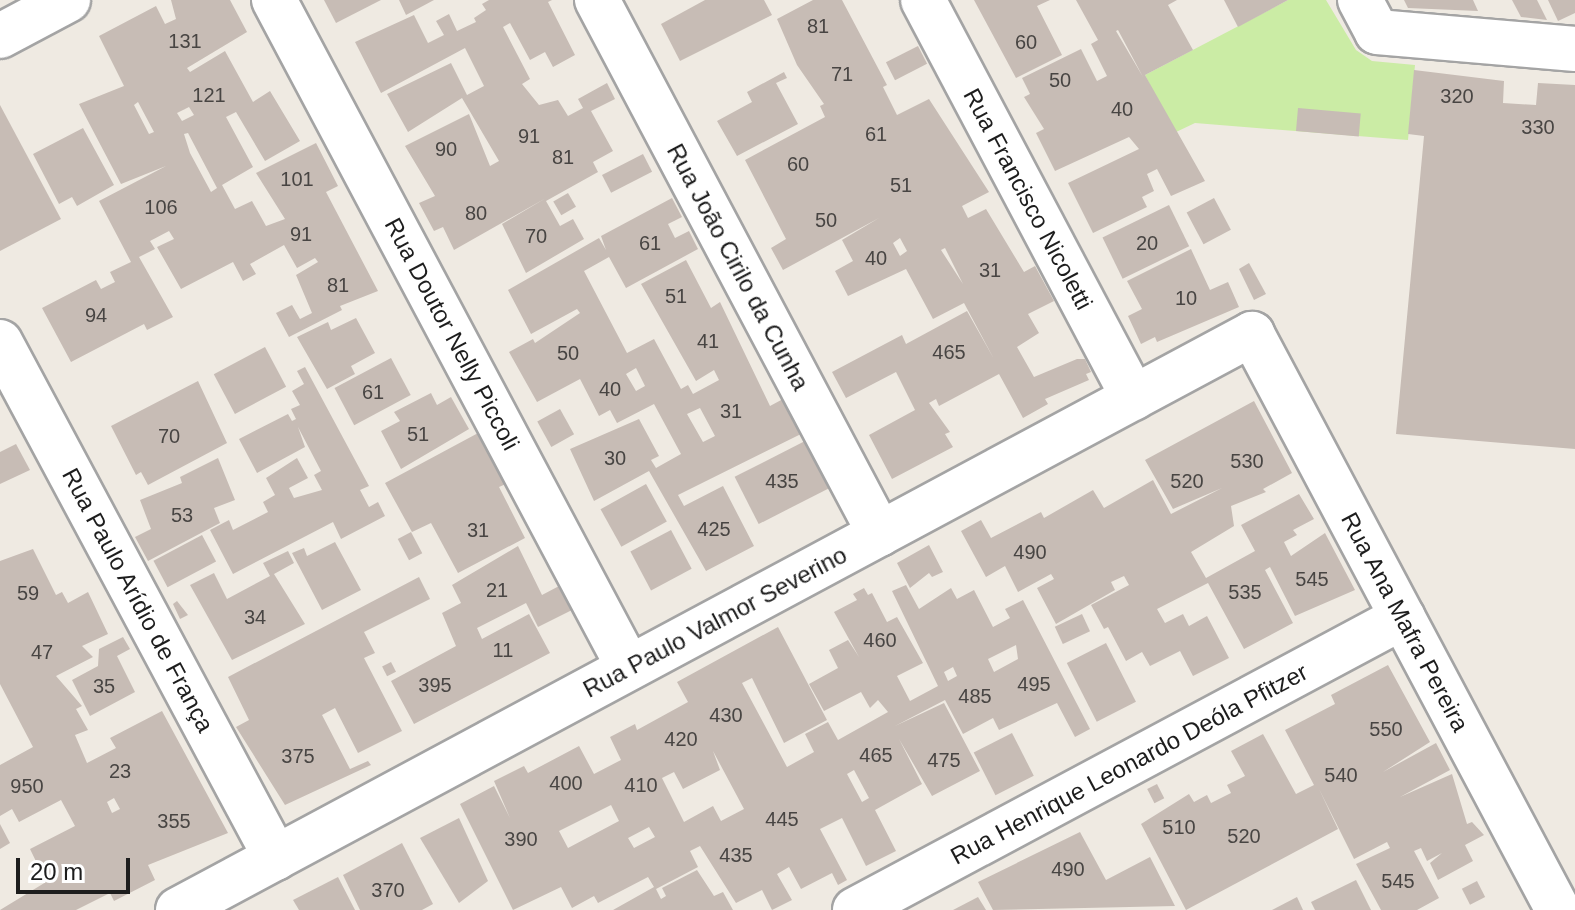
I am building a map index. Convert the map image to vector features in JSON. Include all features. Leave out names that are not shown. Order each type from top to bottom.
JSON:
[{"type":"street","points":[[0,36],[68,0]]},
{"type":"street","name":"Rua Doutor Nelly Piccoli","points":[[274,0],[629,668]]},
{"type":"street","name":"Rua João Cirilo da Cunha","points":[[597,0],[880,534]]},
{"type":"street","name":"Rua Francisco Nicoletti","points":[[923,0],[1134,398]]},
{"type":"street","points":[[1360,0],[1377,32],[1575,49]]},
{"type":"street","name":"Rua Paulo Valmor Severino","points":[[178,910],[1252,334]]},
{"type":"street","name":"Rua Ana Mafra Pereira","points":[[1252,334],[1403,617],[1546,906]]},
{"type":"street","name":"Rua Paulo Arídio de França","points":[[0,342],[276,858]]},
{"type":"street","name":"Rua Henrique Leonardo Deóla Pfitzer","points":[[855,910],[1403,617]]},
{"type":"green space","points":[[1288,0],[1326,0],[1356,50],[1372,61],[1415,65],[1408,140],[1195,123],[1174,133],[1145,75]]},
{"type":"building","points":[[171,0],[230,0],[247,32],[187,68],[190,72],[225,51],[253,102],[270,91],[300,141],[265,161],[236,112],[226,117],[253,167],[222,185],[235,209],[252,201],[266,226],[285,219],[256,173],[316,143],[338,186],[326,192],[378,291],[340,306],[342,310],[289,337],[276,313],[292,305],[300,319],[312,313],[296,275],[318,262],[315,258],[297,268],[284,245],[250,264],[256,274],[243,281],[233,262],[181,289],[157,247],[174,239],[169,231],[150,241],[155,249],[139,257],[173,317],[147,330],[144,324],[71,362],[42,308],[96,280],[101,289],[115,282],[110,272],[131,262],[99,201],[166,166],[121,184],[79,104],[124,86],[99,36],[156,6],[165,24],[176,19]],"holes":[[[138,102],[154,132],[149,134],[134,105]],[[189,107],[194,115],[182,121],[177,113]],[[188,133],[217,188],[211,192],[190,153],[184,134]]]},
{"type":"building","points":[[324,0],[381,0],[336,23]]},
{"type":"building","points":[[399,0],[434,0],[406,15]]},
{"type":"building","points":[[489,0],[552,0],[548,2],[575,55],[553,67],[545,52],[530,60],[510,23],[503,27],[530,79],[522,84],[539,105],[558,100],[568,116],[583,108],[578,99],[607,83],[615,99],[591,111],[613,151],[593,162],[598,172],[546,201],[560,226],[573,219],[584,239],[526,273],[502,224],[546,198],[454,250],[443,227],[434,231],[419,203],[435,196],[405,146],[469,114],[490,166],[499,161],[462,98],[408,132],[387,94],[451,63],[467,95],[484,86],[465,48],[381,93],[355,42],[414,15],[428,43],[444,35],[436,21],[449,14],[457,31],[476,22],[474,18],[486,10],[482,4]]},
{"type":"building","points":[[705,0],[764,0],[772,15],[680,61],[661,24]]},
{"type":"building","points":[[813,0],[842,0],[887,85],[883,87],[897,115],[929,99],[989,192],[962,206],[968,218],[986,209],[1024,272],[1035,266],[1054,301],[1028,314],[1039,333],[1017,347],[1034,377],[1077,359],[1085,359],[1091,372],[1086,374],[1089,380],[1045,399],[1048,404],[1023,418],[999,374],[939,406],[936,399],[929,403],[950,432],[945,434],[953,447],[892,479],[869,435],[915,410],[896,372],[846,398],[832,372],[902,335],[906,344],[967,311],[994,359],[964,303],[933,319],[906,269],[848,296],[835,271],[853,261],[842,240],[879,218],[783,270],[771,248],[786,239],[745,160],[825,117],[820,106],[824,104],[797,65],[777,19]],"holes":[[[900,238],[907,251],[900,256],[893,243]],[[945,248],[963,284],[941,250]]]},
{"type":"building","points":[[974,0],[1050,0],[1037,6],[1062,55],[1016,78]]},
{"type":"building","points":[[1076,0],[1177,0],[1168,5],[1193,50],[1145,75],[1205,181],[1171,196],[1157,169],[1147,174],[1154,191],[1142,197],[1147,207],[1093,233],[1068,183],[1139,149],[1129,137],[1055,171],[1036,133],[1044,129],[1024,97],[1030,94],[1022,78],[1081,49],[1097,81],[1107,76],[1091,44],[1098,40]],"holes":[[[1118,30],[1143,77],[1116,31]]]},
{"type":"building","points":[[1224,0],[1288,0],[1238,27]]},
{"type":"building","points":[[1404,0],[1473,0],[1478,11],[1408,8]]},
{"type":"building","points":[[1512,0],[1537,0],[1547,20],[1521,17]]},
{"type":"building","points":[[1548,0],[1575,0],[1575,13],[1558,21]]},
{"type":"building","points":[[918,46],[927,64],[895,80],[886,62]]},
{"type":"building","points":[[1414,70],[1504,81],[1503,103],[1536,105],[1538,83],[1575,85],[1575,449],[1396,434],[1424,136],[1408,134]]},
{"type":"building","points":[[784,72],[787,78],[776,83],[798,124],[737,156],[717,121],[752,102],[747,92]]},
{"type":"building","points":[[0,105],[61,219],[0,251]]},
{"type":"building","points":[[1298,108],[1361,113],[1359,136],[1296,131]]},
{"type":"building","points":[[83,128],[114,185],[77,206],[72,197],[59,204],[33,154]]},
{"type":"building","points":[[643,154],[652,172],[611,193],[602,175]]},
{"type":"building","points":[[568,193],[576,207],[561,215],[553,202]]},
{"type":"building","points":[[672,198],[682,217],[668,224],[675,238],[689,231],[698,249],[626,288],[609,257],[584,271],[627,353],[654,339],[681,389],[688,385],[693,394],[719,380],[714,370],[696,381],[641,284],[686,260],[711,308],[720,302],[770,406],[783,399],[801,434],[678,495],[684,506],[723,486],[754,546],[706,571],[649,471],[594,501],[570,449],[639,419],[659,456],[651,460],[656,468],[681,454],[654,404],[617,423],[610,410],[599,416],[580,379],[537,402],[509,352],[533,339],[535,343],[580,313],[577,309],[531,334],[508,290],[599,238],[606,250],[601,236]],"holes":[[[636,368],[645,386],[636,391],[626,374]],[[700,408],[715,436],[703,442],[687,414]]]},
{"type":"building","points":[[1214,198],[1231,230],[1204,244],[1187,213]]},
{"type":"building","points":[[1169,205],[1189,246],[1123,279],[1102,237]]},
{"type":"building","points":[[1191,249],[1210,290],[1228,282],[1239,307],[1157,342],[1155,337],[1141,344],[1128,316],[1142,309],[1127,281]]},
{"type":"building","points":[[1249,263],[1266,294],[1254,300],[1239,269]]},
{"type":"building","points":[[356,318],[375,353],[351,366],[355,374],[327,389],[297,337],[328,322],[331,330]]},
{"type":"building","points":[[265,347],[286,387],[235,414],[214,374]]},
{"type":"building","points":[[391,358],[411,395],[354,425],[334,388]]},
{"type":"building","points":[[305,367],[369,486],[360,490],[369,507],[378,502],[385,516],[341,539],[333,522],[233,574],[210,530],[229,520],[233,530],[268,512],[263,502],[275,495],[266,478],[297,458],[308,478],[289,488],[294,498],[322,490],[314,475],[321,471],[298,427],[305,447],[257,473],[239,439],[288,414],[292,421],[296,419],[291,409],[300,405],[292,391],[304,384],[297,371]]},
{"type":"building","points":[[198,381],[227,443],[148,485],[141,472],[136,475],[111,426]]},
{"type":"building","points":[[431,393],[437,405],[451,397],[469,429],[401,469],[381,431],[400,421],[394,412]]},
{"type":"building","points":[[1254,401],[1292,473],[1263,489],[1266,492],[1231,506],[1234,526],[1191,552],[1206,578],[1255,551],[1241,525],[1299,494],[1314,519],[1293,530],[1297,535],[1284,542],[1291,556],[1325,533],[1355,590],[1295,616],[1270,567],[1265,570],[1293,623],[1244,649],[1208,583],[1157,609],[1165,623],[1183,614],[1189,626],[1207,616],[1229,658],[1193,676],[1180,651],[1150,666],[1142,652],[1126,661],[1108,627],[1104,629],[1091,605],[1129,585],[1124,576],[1111,582],[1115,590],[1056,624],[1037,588],[1054,579],[1051,574],[1018,592],[1005,566],[986,577],[961,531],[981,520],[991,538],[1041,512],[1044,518],[1093,490],[1104,508],[1153,480],[1171,514],[1222,488],[1173,509],[1145,460]]},
{"type":"building","points":[[560,409],[574,434],[551,447],[537,422]]},
{"type":"building","points":[[480,432],[508,483],[499,487],[525,538],[458,573],[431,523],[412,532],[385,483]]},
{"type":"building","points":[[805,441],[829,488],[759,524],[735,477]]},
{"type":"building","points":[[16,444],[30,470],[0,484],[0,452]]},
{"type":"building","points":[[218,458],[235,500],[214,508],[220,523],[148,561],[135,537],[151,529],[140,500],[182,483],[180,477]]},
{"type":"building","points":[[646,484],[667,522],[621,547],[601,509]]},
{"type":"building","points":[[671,530],[692,569],[651,590],[630,552]]},
{"type":"building","points":[[411,532],[422,553],[409,560],[398,539]]},
{"type":"building","points":[[202,535],[216,561],[168,587],[153,561]]},
{"type":"building","points":[[335,542],[361,590],[322,610],[292,553],[304,548],[307,556]]},
{"type":"building","points":[[929,545],[943,572],[932,577],[929,573],[910,588],[897,563]]},
{"type":"building","points":[[518,546],[542,595],[561,585],[574,609],[538,627],[526,603],[477,628],[482,639],[529,614],[550,653],[414,724],[391,681],[456,646],[442,613],[461,603],[452,585]]},
{"type":"building","points":[[33,549],[56,595],[62,592],[68,603],[88,592],[108,634],[82,646],[93,657],[56,676],[82,706],[76,709],[88,730],[75,735],[87,763],[116,748],[110,738],[162,711],[228,833],[148,865],[155,880],[114,901],[110,893],[76,910],[0,910],[46,882],[30,849],[75,826],[61,800],[19,822],[12,809],[0,816],[0,765],[33,747],[0,684],[0,561]],"holes":[[[114,798],[120,809],[112,813],[107,802]]]},
{"type":"building","points":[[288,551],[294,563],[274,574],[305,624],[232,660],[190,585],[214,573],[227,599],[270,576],[263,563]]},
{"type":"building","points":[[419,577],[430,599],[364,632],[375,653],[364,658],[402,731],[358,753],[335,708],[322,715],[350,769],[368,761],[371,765],[285,805],[236,727],[249,720],[228,677]]},
{"type":"building","points":[[906,585],[919,609],[951,588],[957,599],[974,590],[993,627],[1010,618],[1005,609],[1023,600],[1090,729],[1075,737],[1057,703],[999,730],[993,718],[963,734],[945,700],[895,726],[944,703],[980,771],[932,796],[899,739],[922,784],[875,810],[896,851],[866,866],[842,818],[820,829],[847,880],[838,885],[832,873],[801,889],[789,867],[777,874],[792,900],[772,910],[762,890],[736,903],[700,846],[690,851],[698,867],[656,889],[661,899],[666,896],[662,888],[697,870],[714,896],[723,892],[733,910],[613,910],[654,887],[648,877],[598,903],[594,896],[572,908],[561,887],[513,910],[460,804],[494,786],[510,818],[494,781],[524,766],[528,773],[579,746],[594,774],[621,760],[610,737],[635,724],[637,730],[688,702],[677,682],[778,627],[827,720],[784,743],[752,678],[742,683],[787,767],[814,752],[805,734],[828,722],[838,740],[888,712],[878,700],[870,708],[861,692],[824,711],[809,684],[838,668],[829,650],[848,640],[859,657],[834,612],[857,600],[853,594],[864,588],[868,595],[872,593],[887,622],[897,617],[923,663],[897,676],[910,701],[938,686],[892,591]],"holes":[[[1016,645],[1018,659],[994,672],[988,659]],[[953,667],[957,676],[948,681],[944,672]],[[713,751],[744,809],[721,821],[713,806],[684,822],[662,778],[674,772],[683,789],[720,770]],[[854,770],[869,798],[862,802],[847,774]],[[611,805],[619,821],[568,848],[559,831]],[[649,827],[655,837],[634,848],[628,838]]]},
{"type":"building","points":[[177,601],[188,615],[180,619],[173,604]]},
{"type":"building","points":[[1082,614],[1090,631],[1063,644],[1055,627]]},
{"type":"building","points":[[123,637],[130,649],[117,656],[135,692],[90,716],[72,680],[98,666],[99,649]]},
{"type":"building","points":[[1106,643],[1136,702],[1097,722],[1067,663]]},
{"type":"building","points":[[391,662],[396,672],[387,676],[382,667]]},
{"type":"building","points":[[1388,665],[1430,742],[1383,772],[1436,743],[1450,770],[1400,797],[1452,774],[1467,824],[1472,822],[1484,835],[1465,845],[1473,861],[1438,880],[1430,863],[1442,853],[1427,861],[1421,848],[1414,851],[1439,898],[1417,910],[1381,910],[1356,864],[1390,848],[1387,842],[1354,859],[1319,789],[1338,829],[1186,910],[1141,824],[1189,794],[1194,802],[1207,795],[1211,803],[1231,793],[1227,785],[1245,776],[1231,751],[1263,734],[1296,794],[1314,785],[1285,730],[1335,704],[1331,695]]},
{"type":"building","points":[[1012,733],[1034,776],[995,795],[974,753]]},
{"type":"building","points":[[1157,784],[1164,798],[1154,803],[1147,789]]},
{"type":"building","points":[[459,818],[488,881],[459,903],[420,838]]},
{"type":"building","points":[[0,824],[10,843],[0,849]]},
{"type":"building","points":[[1080,832],[1106,880],[1150,857],[1175,906],[993,910],[978,882]]},
{"type":"building","points":[[402,843],[433,904],[422,910],[360,910],[343,875]]},
{"type":"building","points":[[338,877],[355,910],[299,910],[293,900]]},
{"type":"building","points":[[1356,880],[1371,910],[1315,910],[1311,902]]},
{"type":"building","points":[[1477,881],[1485,897],[1470,905],[1462,889]]},
{"type":"building","points":[[978,897],[986,910],[953,910]]},
{"type":"building","points":[[1297,897],[1303,910],[1272,910]]}]
